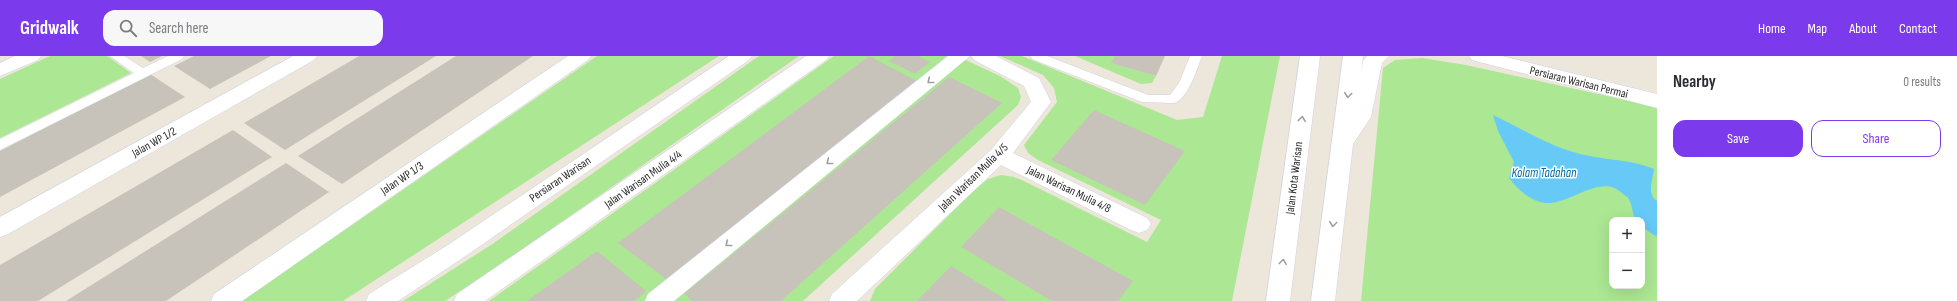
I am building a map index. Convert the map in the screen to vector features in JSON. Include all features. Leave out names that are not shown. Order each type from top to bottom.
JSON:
[{"type":"street","points":[[0,70],[31,56]]},
{"type":"street","name":"Jalan WP 1/2","points":[[0,228],[307,56]]},
{"type":"street","name":"Jalan WP 1/3","points":[[223,301],[581,56]]},
{"type":"street","name":"Persiaran Warisan","points":[[378,301],[456,251],[742,56]]},
{"type":"street","name":"Jalan Warisan Mulia 4/4","points":[[466,301],[819,56]]},
{"type":"street","points":[[657,301],[960,56]]},
{"type":"street","name":"Jalan Warisan Mulia 4/5","points":[[841,301],[999,155],[1019,132],[1041,102],[1032,82],[981,56]]},
{"type":"street","name":"Jalan Kota Warisan","points":[[1278,301],[1310,56]]},
{"type":"street","points":[[1323,301],[1353,56]]},
{"type":"street","points":[[1343,142],[1361,117],[1373,61],[1379,56]]},
{"type":"street","name":"Persiaran Warisan Permai","points":[[1478,56],[1657,101]]},
{"type":"street","name":"Jalan Warisan Mulia 4/8","points":[[999,155],[1139,224]]},
{"type":"lane","points":[[116,56],[142,74]]},
{"type":"lane","points":[[0,145],[178,56]]},
{"type":"lane","points":[[1036,56],[1147,99],[1174,99],[1185,84],[1196,56]]},
{"type":"green space","points":[[50,56],[107,56],[131,73],[0,138],[0,79]]},
{"type":"green space","points":[[597,56],[719,56],[343,301],[242,301]]},
{"type":"green space","points":[[759,56],[799,56],[507,260],[445,301],[403,301],[491,245]]},
{"type":"green space","points":[[834,56],[957,56],[1000,76],[1018,88],[1021,97],[1018,105],[803,301],[489,301]]},
{"type":"green space","points":[[1000,56],[1022,56],[1177,120],[1203,117],[1222,56],[1280,56],[1232,301],[870,301],[875,289],[975,189],[988,179],[1001,175],[1014,177],[1028,183],[1147,242],[1161,220],[1038,160],[1028,153],[1024,145],[1057,102],[1054,88],[1043,75]]},
{"type":"green space","points":[[1075,56],[1115,56],[1112,63],[1156,76],[1152,83],[1141,84]]},
{"type":"green space","points":[[1422,58],[1466,65],[1657,107],[1657,301],[1361,301],[1383,68],[1395,60]]},
{"type":"water","name":"Kolam Tadahan","points":[[1493,115],[1566,150],[1587,156],[1644,165],[1654,169],[1651,190],[1657,201],[1657,237],[1645,229],[1645,217],[1634,217],[1629,199],[1614,188],[1605,186],[1596,187],[1567,199],[1547,203],[1536,201],[1525,195],[1509,178],[1514,162],[1498,131]]},
{"type":"building","points":[[141,56],[162,56],[150,62]]},
{"type":"building","points":[[194,56],[271,56],[210,89],[174,66]]},
{"type":"building","points":[[359,56],[436,56],[285,150],[244,123]]},
{"type":"building","points":[[456,56],[533,56],[342,184],[298,156]]},
{"type":"building","points":[[869,56],[917,81],[669,281],[618,243]]},
{"type":"building","points":[[895,56],[918,56],[930,62],[915,74],[889,61]]},
{"type":"building","points":[[1115,56],[1165,56],[1156,76],[1111,63]]},
{"type":"building","points":[[150,74],[185,97],[0,197],[0,151]]},
{"type":"building","points":[[949,77],[1002,103],[781,301],[693,301],[684,294]]},
{"type":"building","points":[[1094,110],[1185,151],[1145,205],[1051,160]]},
{"type":"building","points":[[233,130],[272,157],[38,301],[0,301],[0,265]]},
{"type":"building","points":[[286,163],[329,192],[166,301],[66,301]]},
{"type":"building","points":[[999,207],[1133,281],[1118,301],[1052,301],[961,247]]},
{"type":"building","points":[[597,251],[646,291],[634,301],[527,301]]},
{"type":"building","points":[[951,266],[1008,301],[917,301]]}]
